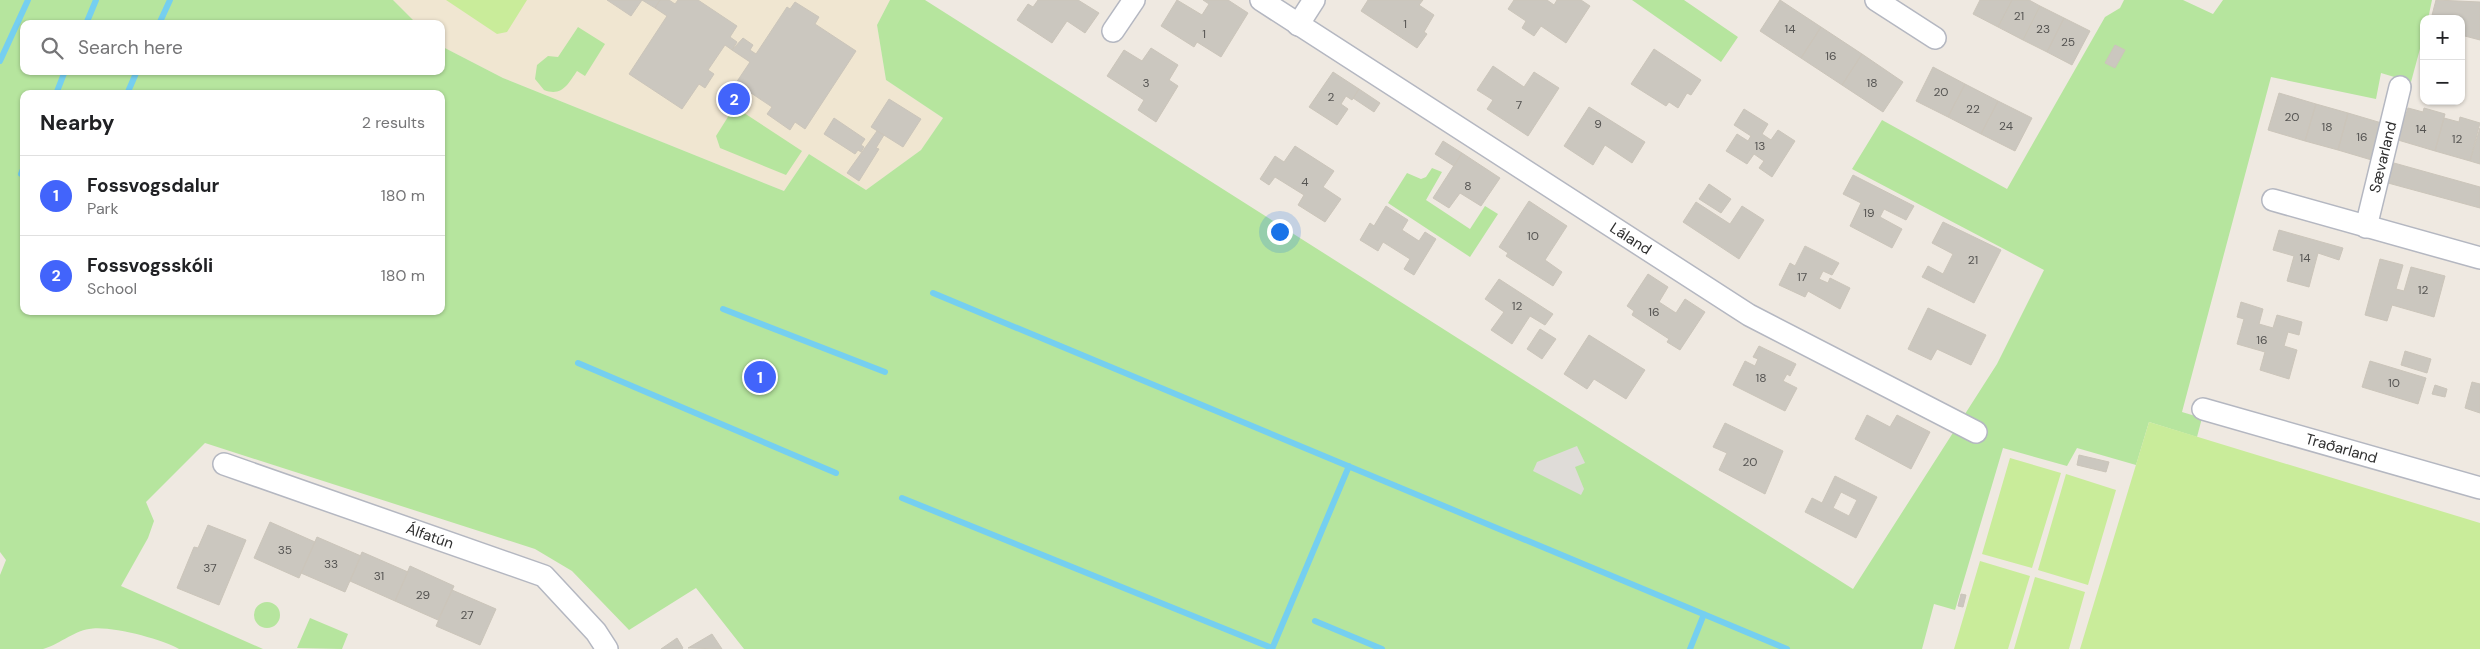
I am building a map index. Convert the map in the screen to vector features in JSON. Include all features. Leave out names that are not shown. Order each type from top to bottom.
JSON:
[{"type":"street","points":[[1113,31],[1134,0]]},
{"type":"street","name":"Láland","points":[[1260,0],[1749,315],[1976,432]]},
{"type":"street","points":[[1298,25],[1314,0]]},
{"type":"street","points":[[1876,0],[1935,38]]},
{"type":"street","name":"Sævarland","points":[[2366,227],[2400,87]]},
{"type":"street","points":[[2273,200],[2480,258]]},
{"type":"street","name":"Traðarland","points":[[2203,409],[2480,488]]},
{"type":"street","name":"Álfatún","points":[[224,464],[544,576],[596,632],[606,649]]},
{"type":"shaded area","points":[[393,0],[890,0],[877,25],[886,80],[943,118],[921,150],[866,190],[809,154],[784,191],[503,78],[445,48],[445,20],[413,20]]},
{"type":"shaded area","points":[[1577,446],[1585,463],[1575,467],[1584,489],[1581,495],[1533,471],[1537,462]]},
{"type":"green space","points":[[0,0],[393,0],[413,20],[20,20],[20,75],[445,75],[445,48],[503,78],[784,191],[809,154],[866,190],[921,150],[943,118],[886,80],[877,25],[890,0],[925,0],[1853,589],[1997,364],[2044,270],[1852,169],[1882,120],[2007,189],[2105,17],[2120,8],[2124,0],[2183,0],[2213,14],[2223,0],[2432,0],[2429,15],[2420,15],[2420,49],[2411,82],[2381,73],[2376,99],[2271,77],[2182,412],[2202,418],[2197,437],[2149,422],[2136,465],[2077,448],[2067,466],[2003,448],[1955,610],[1934,604],[1922,649],[744,649],[696,588],[629,630],[572,571],[535,549],[205,443],[146,502],[154,521],[148,538],[121,586],[263,649],[179,649],[161,641],[135,634],[98,628],[83,630],[43,649],[0,649],[0,575],[6,560],[0,552]]},
{"type":"green space","points":[[446,0],[527,0],[507,32],[497,34]]},
{"type":"green space","points":[[1632,0],[1684,0],[1738,37],[1721,62]]},
{"type":"green space","points":[[578,27],[605,44],[585,76],[577,71],[564,88],[555,92],[544,90],[535,79],[537,65],[548,56],[558,57]]},
{"type":"green space","points":[[738,109],[802,151],[786,175],[720,148],[716,136],[731,112]]},
{"type":"green space","points":[[1432,168],[1442,172],[1426,200],[1470,229],[1485,206],[1498,214],[1470,257],[1388,203],[1407,173],[1421,179],[1426,177]]},
{"type":"green space","points":[[2149,422],[2480,523],[2480,649],[2080,649]]},
{"type":"green space","points":[[2010,458],[2061,473],[2032,568],[1982,554]]},
{"type":"green space","points":[[2066,474],[2116,490],[2088,585],[2038,570]]},
{"type":"green space","points":[[1980,561],[2030,576],[2008,649],[1954,649]]},
{"type":"green space","points":[[2035,577],[2085,592],[2069,649],[2014,649]]},
{"type":"green space","points":[[267,602],[276,606],[280,615],[276,624],[267,628],[258,624],[254,615],[258,606]]},
{"type":"green space","points":[[310,618],[348,634],[342,649],[297,648]]},
{"type":"building","points":[[607,0],[642,0],[631,16]]},
{"type":"building","points":[[642,0],[660,0],[655,8]]},
{"type":"building","points":[[660,0],[669,0],[675,4],[678,0],[698,0],[737,26],[730,37],[737,42],[732,50],[725,45],[708,70],[714,74],[705,88],[699,84],[682,109],[629,74],[667,16],[655,8]]},
{"type":"building","points":[[1038,0],[1078,0],[1099,13],[1085,33],[1067,21],[1052,43],[1017,20],[1028,4],[1033,7]]},
{"type":"building","points":[[1177,0],[1202,15],[1209,4],[1203,0],[1228,0],[1248,13],[1221,57],[1197,42],[1194,47],[1161,26]]},
{"type":"building","points":[[1368,0],[1423,0],[1419,5],[1434,15],[1424,32],[1427,34],[1417,48],[1361,11]]},
{"type":"building","points":[[1514,0],[1547,0],[1554,5],[1557,0],[1581,0],[1590,6],[1566,43],[1541,26],[1534,36],[1522,28],[1526,21],[1508,9]]},
{"type":"building","points":[[1780,0],[1821,27],[1801,58],[1760,31]]},
{"type":"building","points":[[1980,0],[2012,0],[1998,27],[1973,14]]},
{"type":"building","points":[[2012,0],[2029,0],[2040,6],[2023,40],[1998,27]]},
{"type":"building","points":[[2436,0],[2480,2],[2480,40],[2465,36],[2465,15],[2432,15]]},
{"type":"building","points":[[795,2],[819,17],[815,24],[856,51],[805,129],[795,122],[790,130],[767,114],[772,107],[736,83],[750,62],[732,50],[743,38],[753,45],[750,50],[756,54],[787,7],[790,9]]},
{"type":"building","points":[[2040,6],[2064,18],[2047,52],[2023,40]]},
{"type":"building","points":[[2064,18],[2090,31],[2072,65],[2047,52]]},
{"type":"building","points":[[1821,27],[1862,54],[1842,85],[1801,58]]},
{"type":"building","points":[[2115,45],[2125,50],[2115,68],[2105,63]]},
{"type":"building","points":[[1151,48],[1178,65],[1169,80],[1178,86],[1156,122],[1138,110],[1144,100],[1107,76],[1124,50],[1142,61]]},
{"type":"building","points":[[1654,49],[1701,80],[1691,95],[1687,93],[1678,108],[1669,102],[1666,106],[1631,84]]},
{"type":"building","points":[[1862,54],[1903,82],[1883,112],[1842,85]]},
{"type":"building","points":[[1493,66],[1524,87],[1534,72],[1559,88],[1528,136],[1487,109],[1493,100],[1477,90]]},
{"type":"building","points":[[1933,67],[1965,84],[1948,117],[1916,101]]},
{"type":"building","points":[[1333,72],[1359,89],[1352,100],[1346,96],[1341,104],[1348,109],[1337,125],[1309,107]]},
{"type":"building","points":[[1965,84],[1998,101],[1981,134],[1948,117]]},
{"type":"building","points":[[1359,89],[1380,103],[1374,112],[1353,98]]},
{"type":"building","points":[[2279,93],[2316,104],[2305,141],[2268,130]]},
{"type":"building","points":[[889,99],[921,119],[903,147],[871,127]]},
{"type":"building","points":[[1998,101],[2032,118],[2015,151],[1981,134]]},
{"type":"building","points":[[2316,104],[2348,113],[2338,150],[2305,141]]},
{"type":"building","points":[[1589,107],[1645,142],[1632,163],[1605,145],[1593,165],[1564,146]]},
{"type":"building","points":[[2408,108],[2423,112],[2424,108],[2445,114],[2435,151],[2398,140]]},
{"type":"building","points":[[1744,109],[1768,124],[1762,134],[1771,140],[1778,130],[1795,141],[1772,177],[1759,168],[1764,161],[1754,154],[1747,164],[1726,151],[1737,134],[1748,141],[1751,136],[1734,125]]},
{"type":"building","points":[[2348,113],[2385,124],[2375,161],[2338,150]]},
{"type":"building","points":[[2460,117],[2480,123],[2470,161],[2435,151],[2444,118],[2459,122]]},
{"type":"building","points":[[834,118],[865,139],[861,145],[864,147],[861,152],[858,150],[855,154],[824,134]]},
{"type":"building","points":[[2480,128],[2480,164],[2470,161]]},
{"type":"building","points":[[877,131],[884,135],[876,148],[879,149],[859,181],[847,173]]},
{"type":"building","points":[[1443,141],[1462,153],[1454,166],[1435,154]]},
{"type":"building","points":[[1295,146],[1334,171],[1323,187],[1341,199],[1325,222],[1298,205],[1304,195],[1275,177],[1269,185],[1260,179],[1275,156],[1284,162]]},
{"type":"building","points":[[1462,153],[1500,178],[1481,206],[1460,193],[1449,208],[1433,198]]},
{"type":"building","points":[[2394,163],[2480,187],[2480,208],[2388,183]]},
{"type":"building","points":[[1853,175],[1914,206],[1906,220],[1884,209],[1880,217],[1902,229],[1892,248],[1850,226],[1861,203],[1843,194]]},
{"type":"building","points":[[1709,184],[1731,199],[1721,213],[1699,199]]},
{"type":"building","points":[[1529,201],[1567,226],[1545,260],[1562,272],[1553,286],[1506,256],[1508,253],[1499,247]]},
{"type":"building","points":[[1696,202],[1730,224],[1742,206],[1764,220],[1739,259],[1683,222]]},
{"type":"building","points":[[1386,206],[1408,220],[1402,230],[1419,241],[1425,232],[1436,239],[1414,275],[1404,269],[1410,259],[1383,242],[1378,251],[1360,240],[1370,223],[1374,226]]},
{"type":"building","points":[[1943,222],[2001,250],[1974,303],[1922,277],[1928,266],[1943,274],[1953,254],[1932,243]]},
{"type":"building","points":[[2279,230],[2343,248],[2339,260],[2318,253],[2309,287],[2287,281],[2294,256],[2273,250]]},
{"type":"building","points":[[1805,246],[1839,263],[1832,275],[1823,271],[1819,279],[1828,283],[1830,278],[1850,288],[1840,309],[1808,291],[1805,297],[1779,285],[1790,263],[1795,266]]},
{"type":"building","points":[[2380,259],[2403,265],[2396,289],[2404,291],[2411,267],[2445,276],[2434,317],[2392,305],[2387,321],[2365,315]]},
{"type":"building","points":[[1648,274],[1668,287],[1659,302],[1676,313],[1685,299],[1705,312],[1680,350],[1667,342],[1669,339],[1632,315],[1634,311],[1627,306]]},
{"type":"building","points":[[1499,279],[1553,314],[1545,325],[1530,316],[1512,344],[1491,330],[1504,312],[1485,299]]},
{"type":"building","points":[[2241,302],[2263,309],[2259,324],[2273,328],[2277,315],[2302,322],[2299,335],[2288,332],[2284,346],[2297,350],[2289,379],[2260,370],[2265,352],[2237,344],[2244,319],[2237,317]]},
{"type":"building","points":[[1928,308],[1986,335],[1971,365],[1937,349],[1931,360],[1908,349]]},
{"type":"building","points":[[1540,329],[1556,339],[1542,359],[1527,349]]},
{"type":"building","points":[[1589,335],[1645,370],[1626,399],[1594,379],[1587,389],[1564,374]]},
{"type":"building","points":[[1759,346],[1796,364],[1790,376],[1787,374],[1783,381],[1797,388],[1785,411],[1733,385],[1745,361],[1755,366],[1758,359],[1753,357]]},
{"type":"building","points":[[2405,351],[2431,359],[2427,373],[2401,365]]},
{"type":"building","points":[[2370,361],[2426,378],[2418,404],[2362,387]]},
{"type":"building","points":[[2472,382],[2480,384],[2480,413],[2465,408]]},
{"type":"building","points":[[2435,385],[2447,389],[2445,397],[2432,394]]},
{"type":"building","points":[[1867,415],[1890,427],[1897,415],[1930,432],[1911,469],[1855,439]]},
{"type":"building","points":[[1725,423],[1783,451],[1765,494],[1719,470],[1727,453],[1713,447]]},
{"type":"building","points":[[2079,455],[2109,462],[2106,472],[2077,465]]},
{"type":"building","points":[[1835,476],[1877,497],[1856,538],[1805,512],[1812,498],[1822,503]],"holes":[[[1841,492],[1857,500],[1849,516],[1833,508]]]},
{"type":"building","points":[[270,522],[315,542],[299,578],[254,558]]},
{"type":"building","points":[[208,525],[246,540],[219,605],[177,588],[194,547],[198,548]]},
{"type":"building","points":[[317,537],[361,556],[345,592],[301,573]]},
{"type":"building","points":[[362,552],[408,572],[395,601],[350,581]]},
{"type":"building","points":[[410,566],[454,586],[438,620],[395,601]]},
{"type":"building","points":[[452,590],[496,609],[480,645],[436,626]]},
{"type":"building","points":[[1961,594],[1966,595],[1963,607],[1958,606]]},
{"type":"building","points":[[712,634],[722,649],[688,648]]},
{"type":"building","points":[[677,638],[682,649],[661,649]]},
{"type":"waterway","points":[[0,61],[28,0]]},
{"type":"waterway","points":[[88,20],[96,0]]},
{"type":"waterway","points":[[161,20],[170,0]]},
{"type":"waterway","points":[[58,90],[63,75]]},
{"type":"waterway","points":[[129,90],[135,75]]},
{"type":"waterway","points":[[933,293],[1787,649]]},
{"type":"waterway","points":[[723,309],[885,372]]},
{"type":"waterway","points":[[578,363],[836,473]]},
{"type":"waterway","points":[[1272,649],[1349,466]]},
{"type":"waterway","points":[[902,498],[1272,648]]},
{"type":"waterway","points":[[1690,649],[1704,614]]},
{"type":"waterway","points":[[1315,621],[1382,649]]},
{"type":"place","name":"Fossvogsskóli","points":[[734,99]]},
{"type":"place","name":"Fossvogsdalur","points":[[760,377]]}]
